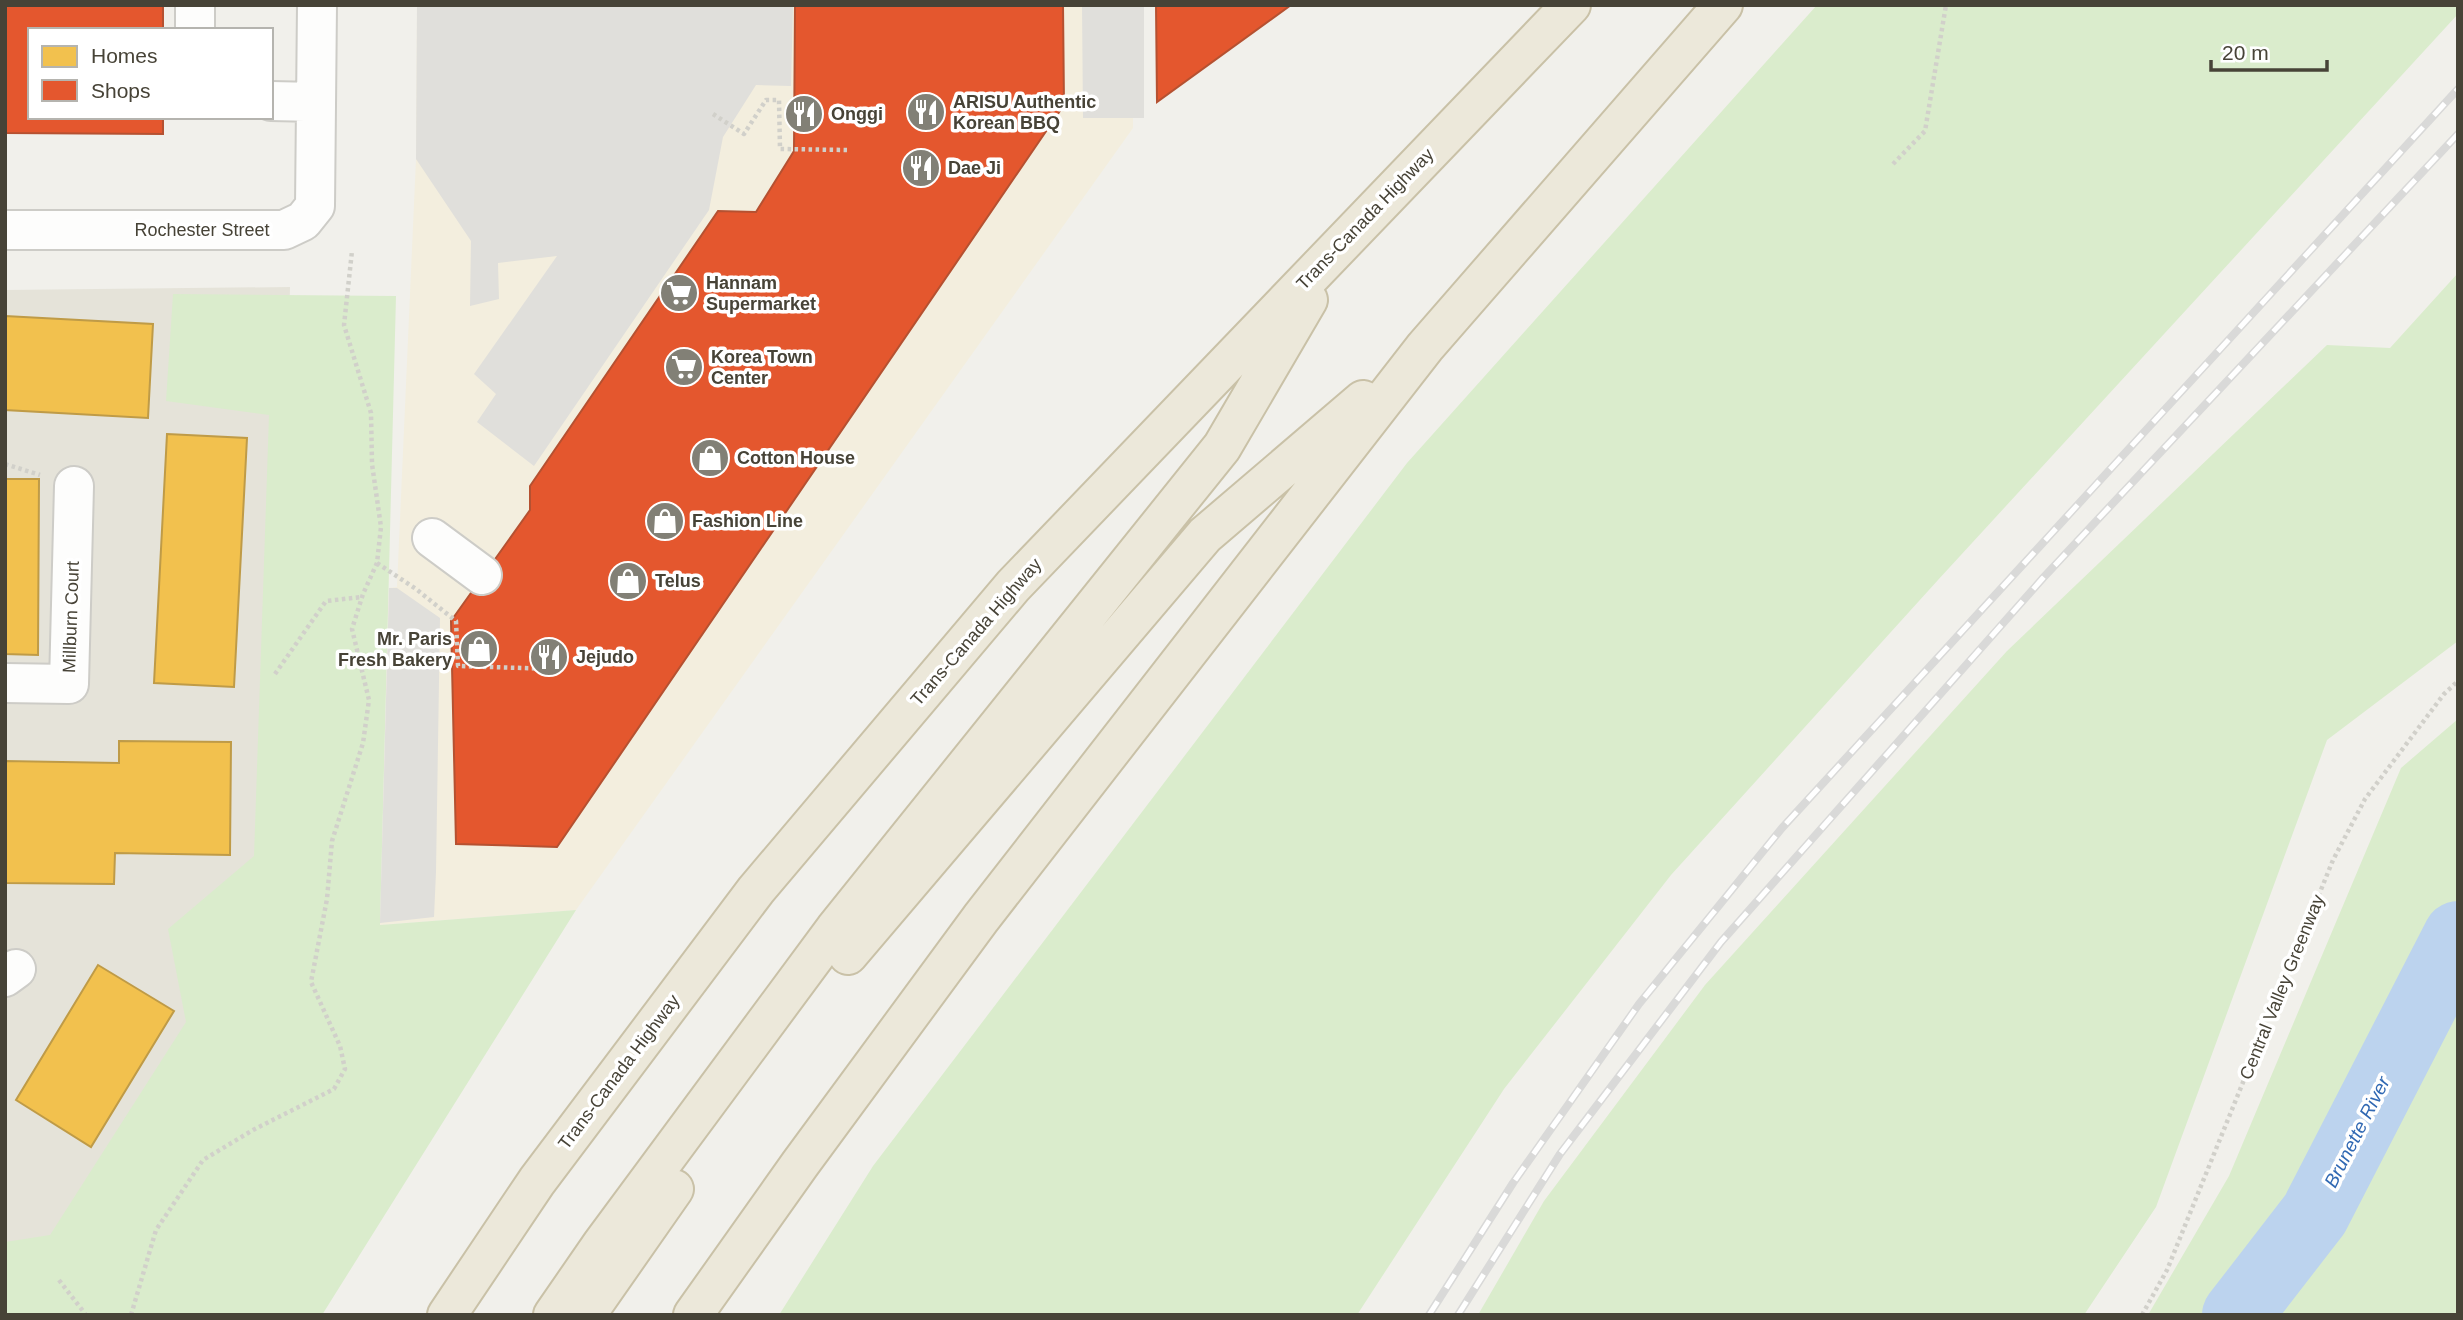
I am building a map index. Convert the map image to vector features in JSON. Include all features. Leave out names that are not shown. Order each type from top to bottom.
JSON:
[{"type":"highway","name":"Trans-Canada Highway","points":[[447,1315],[537,1181],[756,891],[1013,586],[1571,5]]},
{"type":"highway","points":[[693,1315],[981,918],[1425,347],[1723,5]]},
{"type":"highway","points":[[553,1315],[602,1244],[835,929],[1222,447],[1341,243]]},
{"type":"highway","points":[[586,1315],[713,1133],[863,935],[1205,535],[1425,347]]},
{"type":"street","points":[[195,5],[195,28]]},
{"type":"street","name":"Rochester Street","points":[[5,230],[284,230],[303,221],[315,206],[317,5]]},
{"type":"street","points":[[273,100],[316,102]]},
{"type":"street","name":"Millburn Court","points":[[5,683],[69,684],[74,486]]},
{"type":"street","points":[[432,538],[482,575]]},
{"type":"path","points":[[1894,164],[1925,131],[1946,5]]},
{"type":"path","points":[[713,114],[744,134],[766,100],[779,100],[780,149],[847,150]]},
{"type":"path","points":[[131,1315],[156,1230],[203,1160],[253,1130],[334,1089],[345,1069],[340,1046],[311,982],[327,900],[332,841],[363,743],[369,700],[352,629],[362,597],[377,564],[382,527],[372,464],[371,413],[344,324],[352,251]]},
{"type":"path","points":[[377,564],[453,617],[456,621],[458,666],[554,669]]},
{"type":"path","points":[[275,674],[326,601],[362,597]]},
{"type":"path","name":"Central Valley Greenway","points":[[2142,1315],[2167,1270],[2333,860],[2365,799],[2444,694],[2458,681]]},
{"type":"path","points":[[59,1280],[86,1315]]},
{"type":"shaded area","name":"Korea Town Center","points":[[417,5],[1133,5],[1133,128],[576,910],[380,925],[389,588],[397,587],[416,159]]},
{"type":"shaded area","points":[[417,5],[793,5],[791,86],[756,85],[723,137],[709,210],[534,466],[477,422],[496,394],[474,374],[557,256],[498,263],[499,299],[470,306],[471,241],[416,159]]},
{"type":"shaded area","points":[[1082,5],[1144,5],[1144,118],[1083,118]]},
{"type":"shaded area","points":[[290,287],[273,1022],[40,1315],[5,1315],[5,290]]},
{"type":"shaded area","points":[[389,588],[397,588],[440,618],[436,872],[434,917],[380,923]]},
{"type":"green space","points":[[1817,5],[2458,5],[2458,14],[1671,875],[1504,1089],[1357,1315],[779,1315],[873,1166],[1407,463]]},
{"type":"green space","points":[[2458,273],[2458,641],[2327,740],[2156,1207],[2084,1315],[1478,1315],[1544,1201],[1705,985],[2007,651],[2327,345],[2390,348]]},
{"type":"green space","points":[[173,294],[396,296],[380,925],[576,910],[322,1315],[5,1315],[5,1242],[50,1235],[186,1022],[168,929],[254,856],[269,415],[166,401]]},
{"type":"green space","points":[[2458,719],[2458,1315],[2148,1315],[2229,1176],[2401,768]]},
{"type":"building: Homes","points":[[5,316],[153,324],[148,418],[5,410]]},
{"type":"building: Homes","points":[[167,434],[247,438],[234,687],[154,683]]},
{"type":"building: Homes","points":[[5,479],[39,479],[38,655],[5,654]]},
{"type":"building: Homes","points":[[119,741],[231,742],[230,855],[115,853],[114,884],[5,883],[5,761],[119,763]]},
{"type":"building: Homes","points":[[98,965],[174,1011],[91,1147],[16,1100]]},
{"type":"building: Shops","points":[[5,5],[163,5],[163,28],[28,28],[28,119],[163,119],[163,134],[5,133]]},
{"type":"building: Shops","points":[[795,5],[1063,5],[1064,105],[557,847],[456,844],[451,621],[530,510],[530,486],[718,211],[756,212],[794,151]]},
{"type":"building: Shops","points":[[1156,5],[1291,5],[1157,102]]},
{"type":"waterway","name":"Brunette River","points":[[2237,1315],[2315,1214],[2458,936]]},
{"type":"railway","points":[[1429,1315],[1513,1183],[1639,1004],[1782,828],[2458,89]]},
{"type":"railway","points":[[1458,1315],[1560,1154],[1721,942],[2043,578],[2458,134]]},
{"type":"place","name":"ARISU Authentic Korean BBQ","points":[[926,112]]},
{"type":"place","name":"Onggi","points":[[804,114]]},
{"type":"place","name":"Dae Ji","points":[[921,168]]},
{"type":"place","name":"Hannam Supermarket","points":[[679,293]]},
{"type":"place","name":"Korea Town Center","points":[[684,367]]},
{"type":"place","name":"Cotton House","points":[[710,458]]},
{"type":"place","name":"Fashion Line","points":[[665,521]]},
{"type":"place","name":"Telus","points":[[628,581]]},
{"type":"place","name":"Mr. Paris Fresh Bakery","points":[[479,649]]},
{"type":"place","name":"Jejudo","points":[[549,657]]}]
